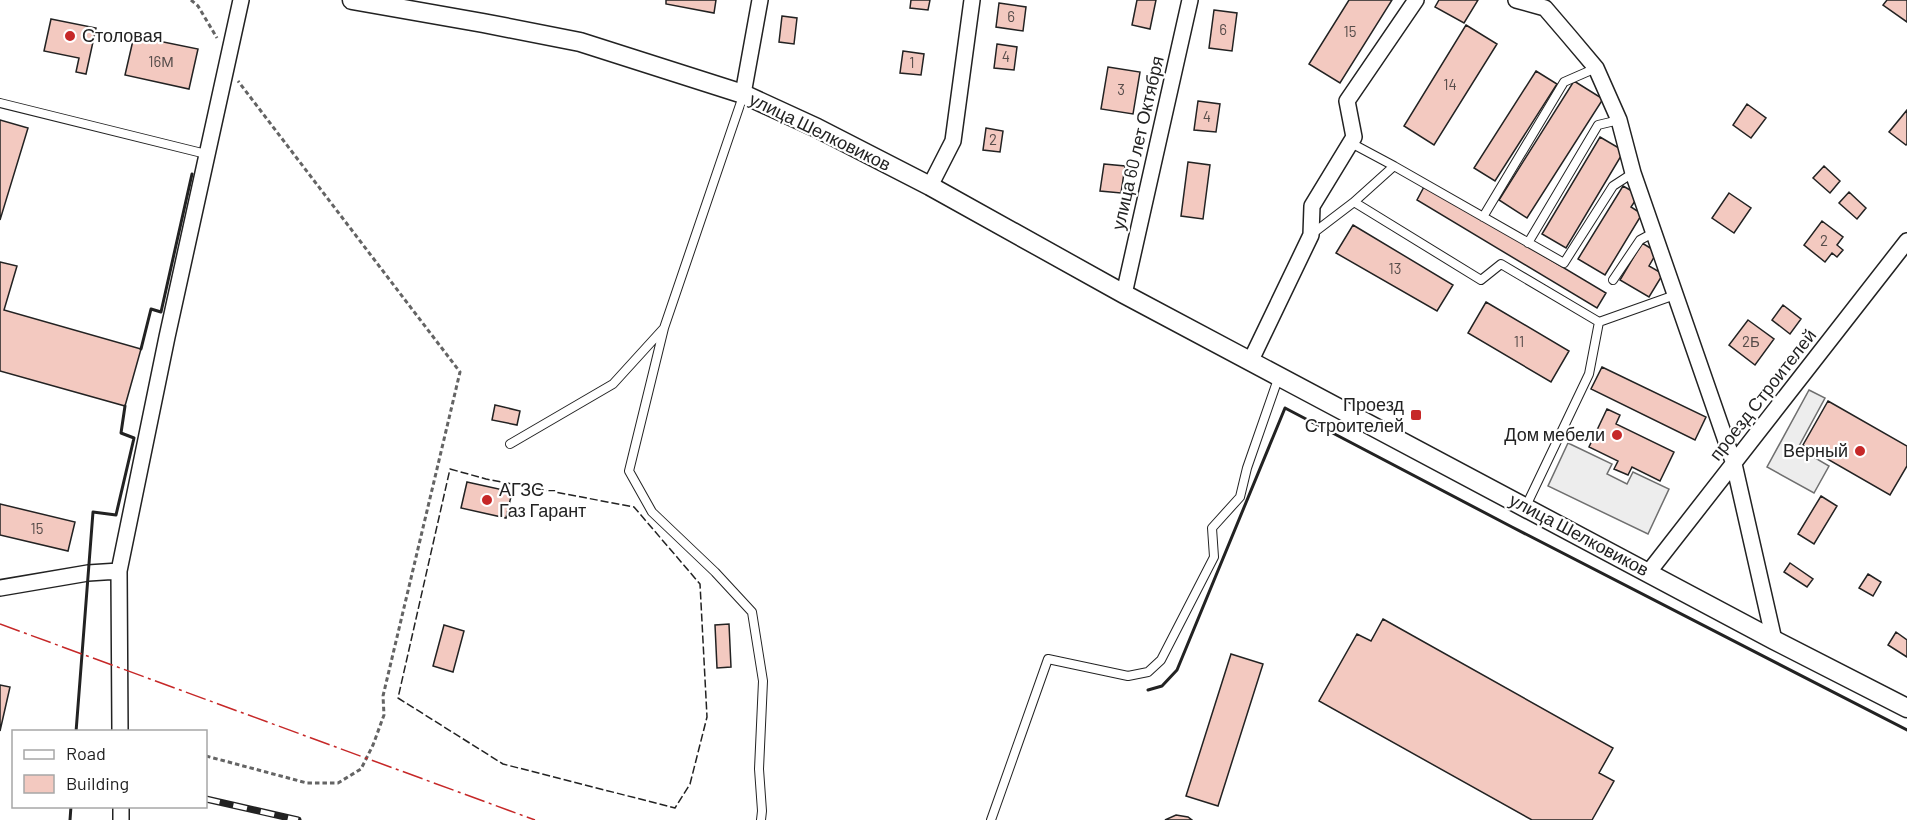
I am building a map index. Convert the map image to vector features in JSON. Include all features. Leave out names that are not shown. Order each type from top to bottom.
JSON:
[{"type":"street","points":[[120,730],[119,571],[206,154],[241,0]]},
{"type":"street","name":"улица Шелковиков","points":[[352,0],[436,7],[580,42],[743,94],[817,128],[930,186],[1124,294],[1280,375],[1774,640],[1907,708]]},
{"type":"street","points":[[743,94],[760,0]]},
{"type":"street","points":[[930,186],[954,141],[972,0]]},
{"type":"street","name":"улица 60 лет Октября","points":[[1124,294],[1190,0]]},
{"type":"street","points":[[1251,360],[1311,235],[1312,206],[1354,137],[1347,101],[1416,0]]},
{"type":"street","points":[[1516,0],[1545,8],[1596,68],[1619,120],[1633,173],[1653,233],[1734,464],[1774,640]]},
{"type":"street","name":"проезд Строителей","points":[[1648,573],[1907,241]]},
{"type":"street","points":[[0,588],[88,573],[119,571]]},
{"type":"lane","points":[[1484,217],[1564,82],[1596,68]]},
{"type":"lane","points":[[743,94],[664,328],[629,471],[652,512],[715,572],[752,612],[762,681],[759,769],[761,820]]},
{"type":"lane","points":[[0,103],[206,154]]},
{"type":"lane","points":[[1528,243],[1598,125],[1619,120]]},
{"type":"lane","points":[[1351,143],[1564,263],[1613,186],[1633,173]]},
{"type":"lane","points":[[1311,235],[1354,202],[1394,166]]},
{"type":"lane","points":[[1354,202],[1481,280],[1500,264],[1599,322],[1675,295]]},
{"type":"lane","points":[[1613,280],[1640,240],[1653,233]]},
{"type":"lane","points":[[1526,506],[1590,374],[1599,322]]},
{"type":"lane","points":[[510,444],[613,384],[664,328]]},
{"type":"lane","points":[[991,820],[1048,659],[1128,676],[1148,672],[1161,660],[1214,557],[1212,528],[1240,497],[1247,468],[1280,375]]},
{"type":"path","points":[[191,0],[198,6],[215,32],[226,66],[460,372],[383,696],[384,715],[361,769],[338,783],[307,783],[207,756]]},
{"type":"shaded area","points":[[1809,390],[1825,398],[1798,448],[1829,466],[1814,493],[1767,467]]},
{"type":"shaded area","points":[[1568,443],[1612,464],[1607,474],[1627,484],[1633,472],[1669,489],[1648,534],[1548,486]]},
{"type":"building","points":[[666,0],[716,0],[714,13],[666,4]]},
{"type":"building","points":[[911,0],[930,0],[928,10],[910,8]]},
{"type":"building","points":[[1137,0],[1156,0],[1150,29],[1132,25]]},
{"type":"building","points":[[1349,0],[1392,0],[1340,83],[1309,64]]},
{"type":"building","points":[[1439,0],[1478,0],[1464,23],[1435,7]]},
{"type":"building","points":[[1887,0],[1907,0],[1907,22],[1883,5]]},
{"type":"building","points":[[999,3],[1026,7],[1023,31],[996,27]]},
{"type":"building","points":[[1214,10],[1237,13],[1232,51],[1209,48]]},
{"type":"building","points":[[782,16],[797,18],[794,44],[779,42]]},
{"type":"building","points":[[51,19],[96,28],[86,74],[76,72],[79,58],[44,51]]},
{"type":"building","points":[[1466,25],[1497,44],[1434,145],[1404,126]]},
{"type":"building","points":[[134,36],[198,49],[189,89],[125,75]]},
{"type":"building","points":[[997,44],[1017,47],[1014,70],[994,68]]},
{"type":"building","points":[[903,51],[924,54],[921,75],[900,73]]},
{"type":"building","points":[[1108,67],[1140,72],[1133,114],[1101,109]]},
{"type":"building","points":[[1536,71],[1557,84],[1495,181],[1474,168]]},
{"type":"building","points":[[1574,81],[1603,99],[1527,218],[1499,200]]},
{"type":"building","points":[[1198,101],[1220,104],[1216,132],[1194,130]]},
{"type":"building","points":[[1747,104],[1766,118],[1751,138],[1733,125]]},
{"type":"building","points":[[1907,110],[1907,144],[1906,145],[1889,132]]},
{"type":"building","points":[[0,120],[28,128],[0,220]]},
{"type":"building","points":[[986,128],[1003,131],[1000,152],[983,150]]},
{"type":"building","points":[[1600,137],[1624,151],[1566,248],[1542,234]]},
{"type":"building","points":[[1188,162],[1210,165],[1203,219],[1181,216]]},
{"type":"building","points":[[1104,164],[1125,166],[1121,193],[1100,191]]},
{"type":"building","points":[[1824,166],[1840,181],[1830,193],[1813,178]]},
{"type":"building","points":[[1425,185],[1606,293],[1597,308],[1417,200]]},
{"type":"building","points":[[1623,186],[1639,195],[1631,207],[1642,214],[1605,275],[1578,259]]},
{"type":"building","points":[[1849,192],[1866,208],[1857,219],[1839,203]]},
{"type":"building","points":[[1729,193],[1751,208],[1734,233],[1712,218]]},
{"type":"building","points":[[1822,221],[1843,237],[1837,245],[1843,250],[1837,257],[1832,253],[1825,262],[1804,245]]},
{"type":"building","points":[[1353,225],[1453,285],[1437,311],[1336,253]]},
{"type":"building","points":[[1642,243],[1657,252],[1649,266],[1663,274],[1649,297],[1620,280]]},
{"type":"building","points":[[0,262],[17,266],[4,310],[141,349],[125,406],[0,371]]},
{"type":"building","points":[[1486,302],[1569,351],[1551,382],[1468,333]]},
{"type":"building","points":[[1783,305],[1801,319],[1790,334],[1772,320]]},
{"type":"building","points":[[1748,320],[1774,339],[1755,365],[1729,345]]},
{"type":"building","points":[[1602,367],[1706,417],[1695,440],[1591,389]]},
{"type":"building","name":"Верный","points":[[1828,401],[1907,446],[1907,466],[1890,495],[1803,445]]},
{"type":"building","points":[[495,405],[520,411],[517,425],[492,420]]},
{"type":"building","name":"Дом мебели","points":[[1607,409],[1620,415],[1616,424],[1674,452],[1660,481],[1632,467],[1628,475],[1614,469],[1618,461],[1589,447]]},
{"type":"building","points":[[467,482],[512,492],[506,518],[461,508]]},
{"type":"building","points":[[1821,496],[1837,506],[1814,544],[1798,534]]},
{"type":"building","points":[[0,504],[75,522],[68,551],[0,535]]},
{"type":"building","points":[[1790,563],[1813,579],[1807,587],[1784,572]]},
{"type":"building","points":[[1868,574],[1881,582],[1873,596],[1859,588]]},
{"type":"building","points":[[1383,619],[1613,748],[1599,773],[1614,781],[1592,820],[1532,820],[1319,701],[1357,634],[1371,641]]},
{"type":"building","points":[[729,624],[731,667],[717,668],[715,625]]},
{"type":"building","points":[[444,625],[464,631],[453,672],[433,666]]},
{"type":"building","points":[[1896,632],[1907,640],[1907,657],[1888,645]]},
{"type":"building","points":[[1231,654],[1263,664],[1218,806],[1186,796]]},
{"type":"building","points":[[0,685],[10,687],[0,731]]},
{"type":"building","points":[[1176,815],[1188,817],[1192,820],[1165,820]]},
{"type":"railway","points":[[207,799],[298,820]]},
{"type":"fence","points":[[450,469],[486,479],[634,507],[700,584],[707,717],[690,784],[675,808],[503,764],[398,698],[450,469]]},
{"type":"wall","points":[[141,349],[151,309],[161,312],[192,174]]},
{"type":"wall","points":[[76,730],[93,512],[116,515],[134,438],[121,433],[125,406]]},
{"type":"wall","points":[[1148,690],[1162,686],[1177,670],[1285,408],[1907,730]]},
{"type":"wall","points":[[70,820],[71,808]]},
{"type":"power","points":[[0,624],[535,820]]},
{"type":"place","name":"Столовая","points":[[70,36]]},
{"type":"place","name":"Проезд Строителей","points":[[1416,415]]},
{"type":"place","name":"Дом мебели","points":[[1617,435]]},
{"type":"place","name":"Верный","points":[[1860,451]]},
{"type":"place","name":"АГЗС – Газ Гарант","points":[[487,500]]}]
